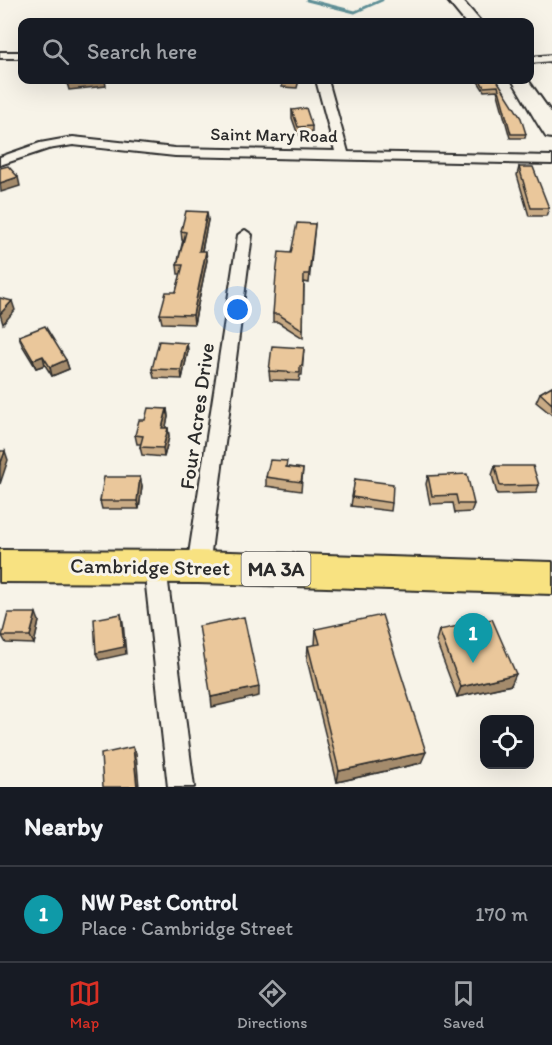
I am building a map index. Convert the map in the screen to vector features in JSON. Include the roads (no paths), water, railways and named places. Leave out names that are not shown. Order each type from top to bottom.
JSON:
[{"type":"main road","points":[[454,0],[470,18]]},
{"type":"main road","points":[[522,84],[550,124]]},
{"type":"main road","name":"Cambridge Street","points":[[0,566],[198,567],[552,578]]},
{"type":"street","points":[[0,55],[18,55]]},
{"type":"street","points":[[534,60],[552,58]]},
{"type":"street","points":[[323,84],[342,154]]},
{"type":"street","name":"Saint Mary Road","points":[[0,161],[45,146],[73,141],[167,152],[552,160]]},
{"type":"street","name":"Four Acres Drive","points":[[198,567],[244,235]]},
{"type":"street","points":[[155,567],[181,787]]},
{"type":"waterway","points":[[307,0],[355,12],[382,0]]},
{"type":"place","name":"NW Pest Control","points":[[473,663]]}]
